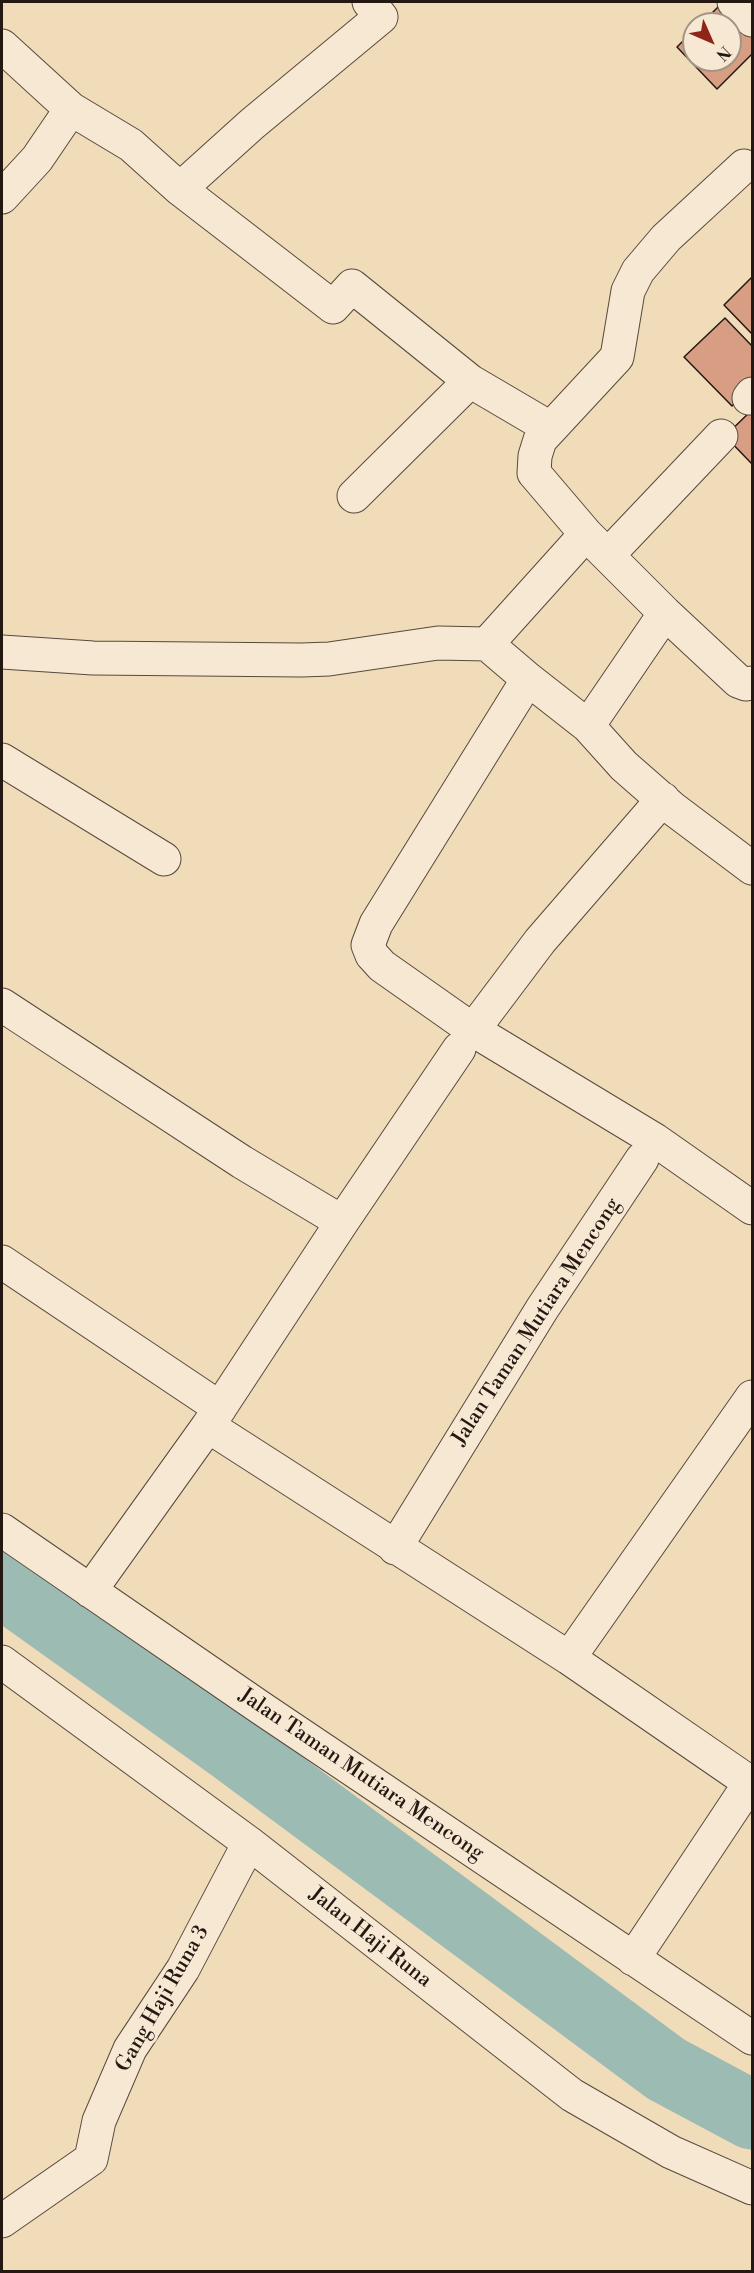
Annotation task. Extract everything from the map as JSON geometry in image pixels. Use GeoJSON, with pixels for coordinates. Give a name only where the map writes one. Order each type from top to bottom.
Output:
{"type":"FeatureCollection","features":[{"type":"Feature","properties":{"kind":"street"},"geometry":{"type":"LineString","coordinates":[[734,2],[753,20]]}},
{"type":"Feature","properties":{"kind":"street"},"geometry":{"type":"LineString","coordinates":[[180,189],[375,9]]}},
{"type":"Feature","properties":{"kind":"street"},"geometry":{"type":"LineString","coordinates":[[2,46],[71,109],[131,145],[180,189],[333,307],[352,286],[470,381],[550,428]]}},
{"type":"Feature","properties":{"kind":"street"},"geometry":{"type":"LineString","coordinates":[[2,197],[37,159],[71,109]]}},
{"type":"Feature","properties":{"kind":"street"},"geometry":{"type":"LineString","coordinates":[[744,166],[666,237],[638,271],[628,291],[617,357],[540,440],[535,456],[534,473],[597,545],[665,613],[738,681],[746,684],[753,683]]}},
{"type":"Feature","properties":{"kind":"street"},"geometry":{"type":"LineString","coordinates":[[354,496],[470,381]]}},
{"type":"Feature","properties":{"kind":"street"},"geometry":{"type":"LineString","coordinates":[[487,644],[720,436]]}},
{"type":"Feature","properties":{"kind":"street"},"geometry":{"type":"LineString","coordinates":[[588,726],[665,613]]}},
{"type":"Feature","properties":{"kind":"street"},"geometry":{"type":"LineString","coordinates":[[2,652],[93,657],[302,660],[329,659],[438,643],[487,644],[588,726],[624,766],[663,799],[753,868]]}},
{"type":"Feature","properties":{"kind":"street"},"geometry":{"type":"LineString","coordinates":[[528,679],[376,924],[368,945],[372,956],[466,1040],[655,1140],[753,1208]]}},
{"type":"Feature","properties":{"kind":"street"},"geometry":{"type":"LineString","coordinates":[[2,760],[165,859]]}},
{"type":"Feature","properties":{"kind":"street"},"geometry":{"type":"LineString","coordinates":[[90,1591],[214,1417],[342,1222],[466,1040],[540,941],[663,799]]}},
{"type":"Feature","properties":{"kind":"street"},"geometry":{"type":"LineString","coordinates":[[2,1005],[242,1162],[342,1222]]}},
{"type":"Feature","properties":{"kind":"street","name":"Jalan Taman Mutiara Mencong"},"geometry":{"type":"LineString","coordinates":[[395,1548],[542,1310],[642,1159]]}},
{"type":"Feature","properties":{"kind":"street"},"geometry":{"type":"LineString","coordinates":[[2,1262],[395,1548],[569,1658],[752,1782],[633,1959]]}},
{"type":"Feature","properties":{"kind":"street"},"geometry":{"type":"LineString","coordinates":[[569,1658],[753,1397]]}},
{"type":"Feature","properties":{"kind":"street","name":"Jalan Taman Mutiara Mencong"},"geometry":{"type":"LineString","coordinates":[[2,1530],[753,2038]]}},
{"type":"Feature","properties":{"kind":"street","name":"Jalan Haji Runa"},"geometry":{"type":"LineString","coordinates":[[2,1662],[249,1844],[572,2095],[671,2152],[753,2188]]}},
{"type":"Feature","properties":{"kind":"street","name":"Gang Haji Runa 3"},"geometry":{"type":"LineString","coordinates":[[2,2221],[91,2159],[99,2121],[130,2049],[183,1969],[249,1844]]}},
{"type":"Feature","properties":{"kind":"building"},"geometry":{"type":"Polygon","coordinates":[[[723,2],[734,12],[713,12],[723,2]]]}},
{"type":"Feature","properties":{"kind":"building"},"geometry":{"type":"Polygon","coordinates":[[[742,19],[752,28],[752,54],[742,64],[742,19]]]}},
{"type":"Feature","properties":{"kind":"building"},"geometry":{"type":"Polygon","coordinates":[[[682,42],[682,52],[677,47],[682,42]]]}},
{"type":"Feature","properties":{"kind":"building"},"geometry":{"type":"Polygon","coordinates":[[[701,72],[734,72],[717,89],[701,72]]]}},
{"type":"Feature","properties":{"kind":"building"},"geometry":{"type":"Polygon","coordinates":[[[751,278],[752,280],[752,334],[724,305],[751,278]]]}},
{"type":"Feature","properties":{"kind":"building"},"geometry":{"type":"Polygon","coordinates":[[[725,318],[752,346],[752,386],[732,406],[684,357],[725,318]]]}},
{"type":"Feature","properties":{"kind":"building"},"geometry":{"type":"Polygon","coordinates":[[[752,410],[752,464],[725,436],[752,410]]]}},
{"type":"Feature","properties":{"kind":"waterway"},"geometry":{"type":"LineString","coordinates":[[2,1583],[230,1746],[666,2069],[752,2115]]}}]}
